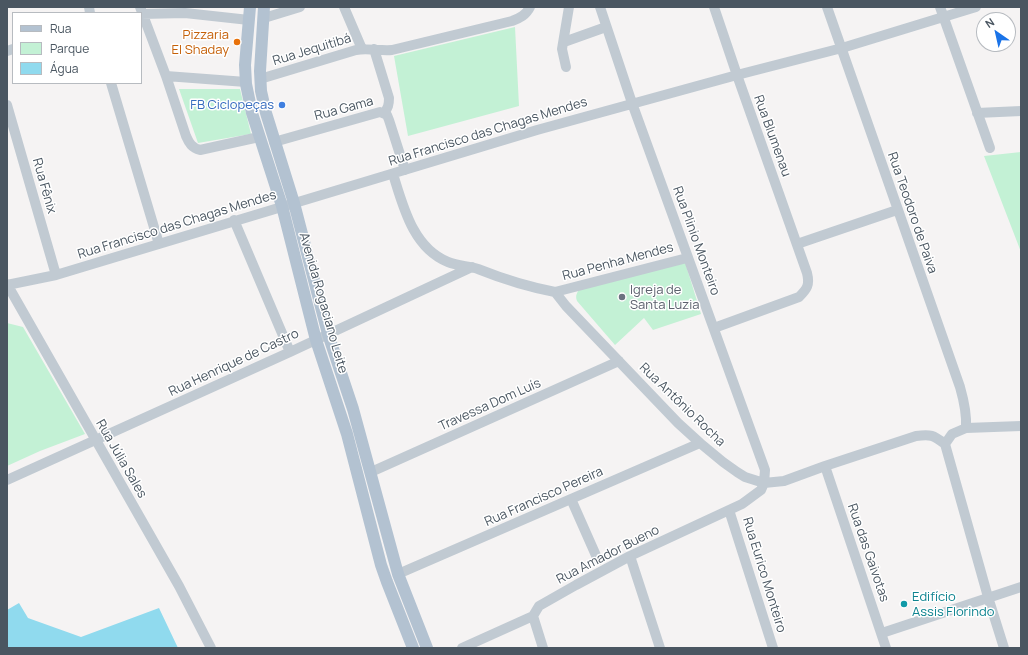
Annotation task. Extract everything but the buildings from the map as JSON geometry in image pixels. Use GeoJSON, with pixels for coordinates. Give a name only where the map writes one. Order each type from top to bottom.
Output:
{"type":"FeatureCollection","features":[{"type":"Feature","properties":{"kind":"main road","name":"Avenida Rogaciano Leite"},"geometry":{"type":"LineString","coordinates":[[250,7],[245,65],[246,82],[252,113],[282,206],[316,340],[347,434],[381,565],[413,648]]}},
{"type":"Feature","properties":{"kind":"main road","name":"Avenida Rogaciano Leite"},"geometry":{"type":"LineString","coordinates":[[264,12],[260,79],[266,113],[294,203],[328,334],[353,409],[398,574],[427,648]]}},
{"type":"Feature","properties":{"kind":"street"},"geometry":{"type":"LineString","coordinates":[[264,12],[300,7]]}},
{"type":"Feature","properties":{"kind":"street"},"geometry":{"type":"LineString","coordinates":[[344,7],[362,49]]}},
{"type":"Feature","properties":{"kind":"street","name":"Rua Jequitibá"},"geometry":{"type":"LineString","coordinates":[[260,79],[356,50],[392,50],[512,22],[527,12],[530,7]]}},
{"type":"Feature","properties":{"kind":"street"},"geometry":{"type":"LineString","coordinates":[[566,67],[562,49],[570,7]]}},
{"type":"Feature","properties":{"kind":"street","name":"Rua Plinio Monteiro"},"geometry":{"type":"LineString","coordinates":[[600,7],[632,103],[687,258],[765,470],[764,483]]}},
{"type":"Feature","properties":{"kind":"street","name":"Rua Blumenau"},"geometry":{"type":"LineString","coordinates":[[714,7],[808,273],[809,280],[806,290],[799,297],[714,328]]}},
{"type":"Feature","properties":{"kind":"street"},"geometry":{"type":"LineString","coordinates":[[940,7],[990,148]]}},
{"type":"Feature","properties":{"kind":"street","name":"Rua Francisco das Chagas Mendes"},"geometry":{"type":"LineString","coordinates":[[7,285],[56,275],[234,220],[537,130],[632,103],[842,48],[976,7]]}},
{"type":"Feature","properties":{"kind":"street","name":"Rua Teodoro de Paiva"},"geometry":{"type":"LineString","coordinates":[[830,8],[842,48],[897,210],[960,387],[967,417],[966,428]]}},
{"type":"Feature","properties":{"kind":"street"},"geometry":{"type":"LineString","coordinates":[[141,11],[185,10],[250,20]]}},
{"type":"Feature","properties":{"kind":"street"},"geometry":{"type":"LineString","coordinates":[[142,14],[166,76],[189,143],[196,149],[200,150],[259,137]]}},
{"type":"Feature","properties":{"kind":"street"},"geometry":{"type":"LineString","coordinates":[[564,42],[606,27]]}},
{"type":"Feature","properties":{"kind":"street"},"geometry":{"type":"LineString","coordinates":[[374,49],[389,98],[388,109],[384,113]]}},
{"type":"Feature","properties":{"kind":"street"},"geometry":{"type":"LineString","coordinates":[[166,76],[246,82]]}},
{"type":"Feature","properties":{"kind":"street"},"geometry":{"type":"LineString","coordinates":[[111,84],[159,244]]}},
{"type":"Feature","properties":{"kind":"street","name":"Rua Fênix"},"geometry":{"type":"LineString","coordinates":[[7,105],[56,275]]}},
{"type":"Feature","properties":{"kind":"street"},"geometry":{"type":"LineString","coordinates":[[977,113],[1021,111]]}},
{"type":"Feature","properties":{"kind":"street","name":"Rua Gama"},"geometry":{"type":"LineString","coordinates":[[274,142],[380,112],[387,115],[390,120],[405,170]]}},
{"type":"Feature","properties":{"kind":"street"},"geometry":{"type":"LineString","coordinates":[[393,174],[411,225],[418,237],[437,255],[449,262],[472,267],[496,276],[555,292]]}},
{"type":"Feature","properties":{"kind":"street"},"geometry":{"type":"LineString","coordinates":[[797,244],[897,210]]}},
{"type":"Feature","properties":{"kind":"street"},"geometry":{"type":"LineString","coordinates":[[234,220],[290,352]]}},
{"type":"Feature","properties":{"kind":"street","name":"Rua Penha Mendes"},"geometry":{"type":"LineString","coordinates":[[555,292],[687,258]]}},
{"type":"Feature","properties":{"kind":"street","name":"Rua Henrique de Castro"},"geometry":{"type":"LineString","coordinates":[[7,480],[96,441],[472,267]]}},
{"type":"Feature","properties":{"kind":"street","name":"Rua Júlia Sales"},"geometry":{"type":"LineString","coordinates":[[7,285],[179,586],[211,648]]}},
{"type":"Feature","properties":{"kind":"street","name":"Rua Antônio Rocha"},"geometry":{"type":"LineString","coordinates":[[555,292],[566,306],[678,423],[700,443],[745,477],[764,483],[784,481],[916,436],[931,435],[944,444]]}},
{"type":"Feature","properties":{"kind":"street","name":"Travessa Dom Luís"},"geometry":{"type":"LineString","coordinates":[[371,472],[619,361]]}},
{"type":"Feature","properties":{"kind":"street"},"geometry":{"type":"LineString","coordinates":[[1004,648],[944,444],[952,434],[966,428],[1021,426]]}},
{"type":"Feature","properties":{"kind":"street","name":"Rua Francisco Pereira"},"geometry":{"type":"LineString","coordinates":[[398,574],[700,443]]}},
{"type":"Feature","properties":{"kind":"street","name":"Rua das Gaivotas"},"geometry":{"type":"LineString","coordinates":[[825,466],[886,648]]}},
{"type":"Feature","properties":{"kind":"street","name":"Rua Amador Bueno"},"geometry":{"type":"LineString","coordinates":[[462,648],[532,616],[539,606],[630,556],[742,504],[761,490],[764,483]]}},
{"type":"Feature","properties":{"kind":"street"},"geometry":{"type":"LineString","coordinates":[[571,499],[598,560]]}},
{"type":"Feature","properties":{"kind":"street","name":"Rua Eurico Monteiro"},"geometry":{"type":"LineString","coordinates":[[729,510],[773,648]]}},
{"type":"Feature","properties":{"kind":"street"},"geometry":{"type":"LineString","coordinates":[[630,556],[660,648]]}},
{"type":"Feature","properties":{"kind":"street"},"geometry":{"type":"LineString","coordinates":[[882,633],[1021,587]]}},
{"type":"Feature","properties":{"kind":"street"},"geometry":{"type":"LineString","coordinates":[[532,616],[543,648]]}},
{"type":"Feature","properties":{"kind":"green space"},"geometry":{"type":"Polygon","coordinates":[[[515,27],[519,106],[408,136],[394,56],[515,27]]]}},
{"type":"Feature","properties":{"kind":"green space"},"geometry":{"type":"Polygon","coordinates":[[[179,89],[240,89],[251,134],[198,143],[179,89]]]}},
{"type":"Feature","properties":{"kind":"green space"},"geometry":{"type":"Polygon","coordinates":[[[1021,152],[1021,252],[984,156],[1021,152]]]}},
{"type":"Feature","properties":{"kind":"green space"},"geometry":{"type":"Polygon","coordinates":[[[685,262],[701,314],[653,330],[644,318],[615,345],[577,301],[576,296],[580,288],[685,262]]]}},
{"type":"Feature","properties":{"kind":"green space"},"geometry":{"type":"Polygon","coordinates":[[[7,323],[23,327],[85,434],[40,451],[7,466],[7,323]]]}},
{"type":"Feature","properties":{"kind":"water"},"geometry":{"type":"Polygon","coordinates":[[[19,603],[28,618],[81,637],[159,608],[178,648],[7,648],[7,610],[19,603]]]}},
{"type":"Feature","properties":{"kind":"place","name":"Pizzaria El Shaday"},"geometry":{"type":"Point","coordinates":[237,42]}},
{"type":"Feature","properties":{"kind":"place","name":"FB Ciclopeças"},"geometry":{"type":"Point","coordinates":[282,105]}},
{"type":"Feature","properties":{"kind":"place","name":"Igreja de Santa Luzia"},"geometry":{"type":"Point","coordinates":[622,297]}},
{"type":"Feature","properties":{"kind":"place","name":"Edifício Assis Florindo"},"geometry":{"type":"Point","coordinates":[904,604]}}]}
